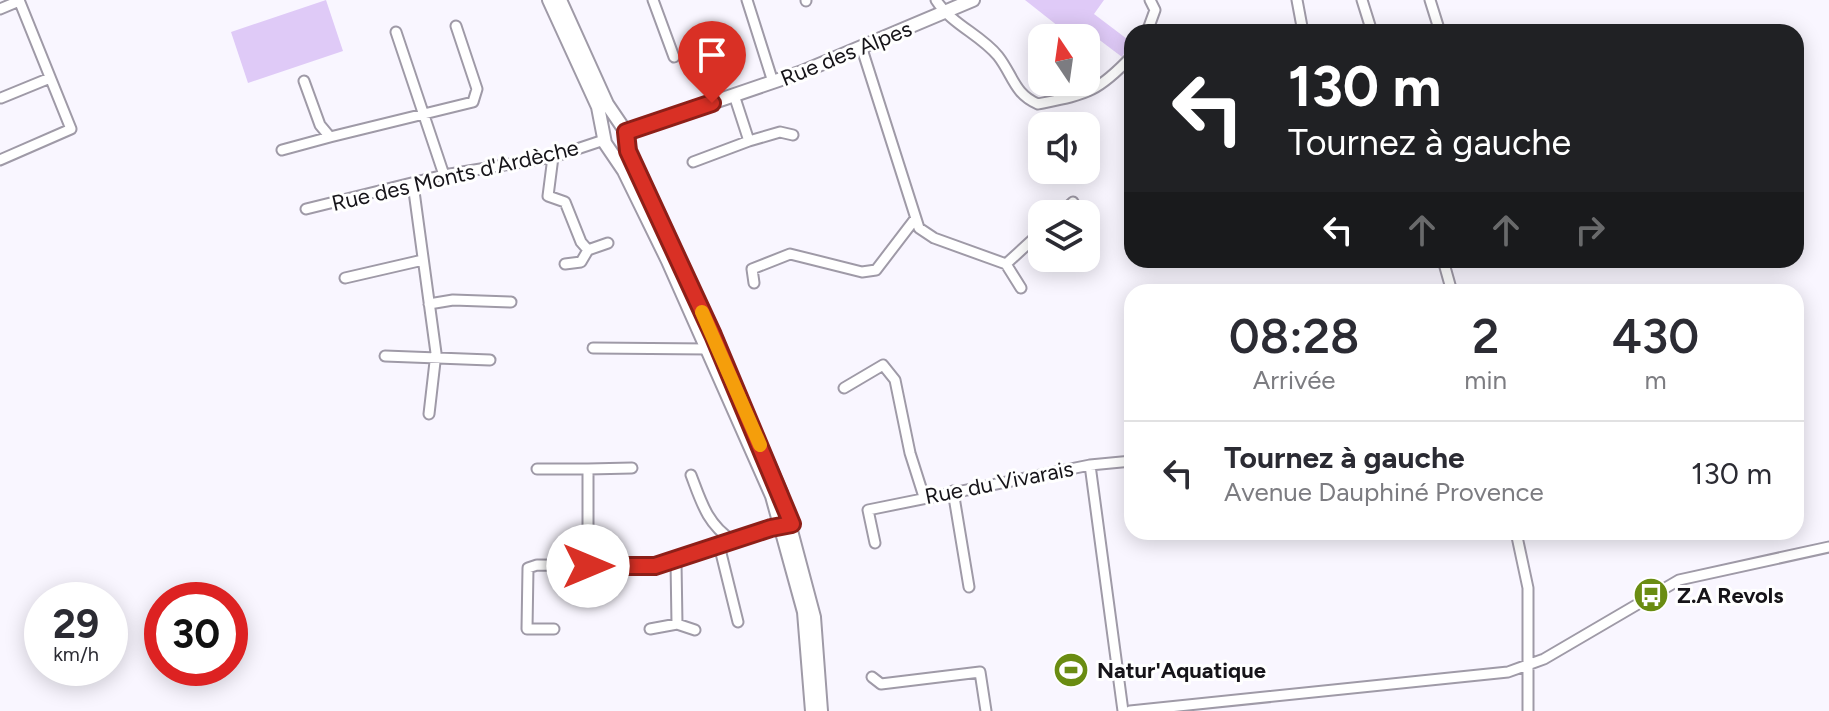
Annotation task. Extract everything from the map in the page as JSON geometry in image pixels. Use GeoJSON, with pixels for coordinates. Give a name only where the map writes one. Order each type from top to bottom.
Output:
{"type":"FeatureCollection","features":[{"type":"Feature","properties":{"kind":"main road"},"geometry":{"type":"LineString","coordinates":[[549,0],[598,107],[606,140],[708,349],[787,524],[804,612],[812,711]]}},
{"type":"Feature","properties":{"kind":"main road"},"geometry":{"type":"LineString","coordinates":[[560,0],[624,133],[633,166],[713,335],[787,524],[814,617],[821,711]]}},
{"type":"Feature","properties":{"kind":"main road","name":"Rue des Alpes"},"geometry":{"type":"LineString","coordinates":[[624,133],[862,49],[973,0]]}},
{"type":"Feature","properties":{"kind":"main road"},"geometry":{"type":"LineString","coordinates":[[606,140],[611,126],[624,133]]}},
{"type":"Feature","properties":{"kind":"main road"},"geometry":{"type":"LineString","coordinates":[[606,140],[621,147],[624,133]]}},
{"type":"Feature","properties":{"kind":"street"},"geometry":{"type":"LineString","coordinates":[[0,9],[19,0],[71,129],[0,160]]}},
{"type":"Feature","properties":{"kind":"street"},"geometry":{"type":"LineString","coordinates":[[653,0],[674,57]]}},
{"type":"Feature","properties":{"kind":"street"},"geometry":{"type":"LineString","coordinates":[[747,0],[773,82]]}},
{"type":"Feature","properties":{"kind":"street"},"geometry":{"type":"LineString","coordinates":[[936,0],[945,13],[995,53],[1016,91],[1038,104],[1088,93],[1113,78],[1124,65]]}},
{"type":"Feature","properties":{"kind":"street"},"geometry":{"type":"LineString","coordinates":[[1150,0],[1155,10],[1150,24]]}},
{"type":"Feature","properties":{"kind":"street"},"geometry":{"type":"LineString","coordinates":[[1297,0],[1302,24]]}},
{"type":"Feature","properties":{"kind":"street"},"geometry":{"type":"LineString","coordinates":[[1362,0],[1370,24]]}},
{"type":"Feature","properties":{"kind":"street"},"geometry":{"type":"LineString","coordinates":[[1430,0],[1438,24]]}},
{"type":"Feature","properties":{"kind":"street"},"geometry":{"type":"LineString","coordinates":[[282,150],[473,102],[477,89],[456,26]]}},
{"type":"Feature","properties":{"kind":"street"},"geometry":{"type":"LineString","coordinates":[[396,32],[444,175]]}},
{"type":"Feature","properties":{"kind":"street"},"geometry":{"type":"LineString","coordinates":[[862,49],[919,228],[934,238],[1006,264],[1021,288]]}},
{"type":"Feature","properties":{"kind":"street"},"geometry":{"type":"LineString","coordinates":[[1,98],[50,78]]}},
{"type":"Feature","properties":{"kind":"street"},"geometry":{"type":"LineString","coordinates":[[304,81],[320,125],[330,137]]}},
{"type":"Feature","properties":{"kind":"street"},"geometry":{"type":"LineString","coordinates":[[734,95],[749,141]]}},
{"type":"Feature","properties":{"kind":"street"},"geometry":{"type":"LineString","coordinates":[[693,162],[780,132],[793,135]]}},
{"type":"Feature","properties":{"kind":"street","name":"Rue des Monts d'Ardèche"},"geometry":{"type":"LineString","coordinates":[[306,209],[444,175],[553,157],[606,140]]}},
{"type":"Feature","properties":{"kind":"street"},"geometry":{"type":"LineString","coordinates":[[553,157],[548,196],[565,202],[581,242],[588,250]]}},
{"type":"Feature","properties":{"kind":"street"},"geometry":{"type":"LineString","coordinates":[[413,184],[435,358],[429,414]]}},
{"type":"Feature","properties":{"kind":"street"},"geometry":{"type":"LineString","coordinates":[[754,283],[752,269],[790,254],[862,272],[876,270],[915,219]]}},
{"type":"Feature","properties":{"kind":"street"},"geometry":{"type":"LineString","coordinates":[[565,264],[581,262],[588,250],[608,243]]}},
{"type":"Feature","properties":{"kind":"street"},"geometry":{"type":"LineString","coordinates":[[1006,264],[1028,244]]}},
{"type":"Feature","properties":{"kind":"street"},"geometry":{"type":"LineString","coordinates":[[345,278],[423,260]]}},
{"type":"Feature","properties":{"kind":"street"},"geometry":{"type":"LineString","coordinates":[[429,304],[453,300],[511,302]]}},
{"type":"Feature","properties":{"kind":"street"},"geometry":{"type":"LineString","coordinates":[[593,348],[708,349]]}},
{"type":"Feature","properties":{"kind":"street"},"geometry":{"type":"LineString","coordinates":[[385,356],[490,360]]}},
{"type":"Feature","properties":{"kind":"street"},"geometry":{"type":"LineString","coordinates":[[844,388],[883,365],[895,380],[910,453],[924,497]]}},
{"type":"Feature","properties":{"kind":"street","name":"Rue du Vivarais"},"geometry":{"type":"LineString","coordinates":[[875,543],[868,510],[1090,465],[1124,462]]}},
{"type":"Feature","properties":{"kind":"street"},"geometry":{"type":"LineString","coordinates":[[1090,465],[1123,711]]}},
{"type":"Feature","properties":{"kind":"street"},"geometry":{"type":"LineString","coordinates":[[537,469],[632,468]]}},
{"type":"Feature","properties":{"kind":"street"},"geometry":{"type":"LineString","coordinates":[[588,469],[588,566]]}},
{"type":"Feature","properties":{"kind":"street"},"geometry":{"type":"LineString","coordinates":[[691,475],[706,515],[718,531],[732,540]]}},
{"type":"Feature","properties":{"kind":"street"},"geometry":{"type":"LineString","coordinates":[[953,491],[969,587]]}},
{"type":"Feature","properties":{"kind":"street"},"geometry":{"type":"LineString","coordinates":[[554,629],[527,629],[528,568],[655,566],[676,562],[732,540],[787,524]]}},
{"type":"Feature","properties":{"kind":"street"},"geometry":{"type":"LineString","coordinates":[[1518,540],[1528,588],[1528,711]]}},
{"type":"Feature","properties":{"kind":"street"},"geometry":{"type":"LineString","coordinates":[[719,545],[738,622]]}},
{"type":"Feature","properties":{"kind":"street"},"geometry":{"type":"LineString","coordinates":[[1130,711],[1365,689],[1529,666],[1679,580],[1829,547]]}},
{"type":"Feature","properties":{"kind":"street"},"geometry":{"type":"LineString","coordinates":[[676,562],[677,624]]}},
{"type":"Feature","properties":{"kind":"street"},"geometry":{"type":"LineString","coordinates":[[650,629],[677,624],[695,630]]}},
{"type":"Feature","properties":{"kind":"street"},"geometry":{"type":"LineString","coordinates":[[872,677],[881,684],[980,672],[986,711]]}},
{"type":"Feature","properties":{"kind":"shaded area"},"geometry":{"type":"Polygon","coordinates":[[[326,0],[343,51],[248,83],[231,32],[326,0]]]}},
{"type":"Feature","properties":{"kind":"shaded area"},"geometry":{"type":"Polygon","coordinates":[[[1025,0],[1104,0],[1094,14],[1124,37],[1122,57],[1100,40],[1100,24],[1055,24],[1025,0]]]}},
{"type":"Feature","properties":{"kind":"slow traffic"},"geometry":{"type":"LineString","coordinates":[[702,312],[760,445]]}},
{"type":"Feature","properties":{"kind":"place","name":"Z.A Revols"},"geometry":{"type":"Point","coordinates":[1651,595]}},
{"type":"Feature","properties":{"kind":"place","name":"Natur'Aquatique"},"geometry":{"type":"Point","coordinates":[1071,670]}},
{"type":"Feature","properties":{"kind":"route"},"geometry":{"type":"LineString","coordinates":[[588,566],[655,566],[676,562],[732,540],[792,524],[713,335],[633,166],[626,142],[626,132],[712,103]]}}]}
